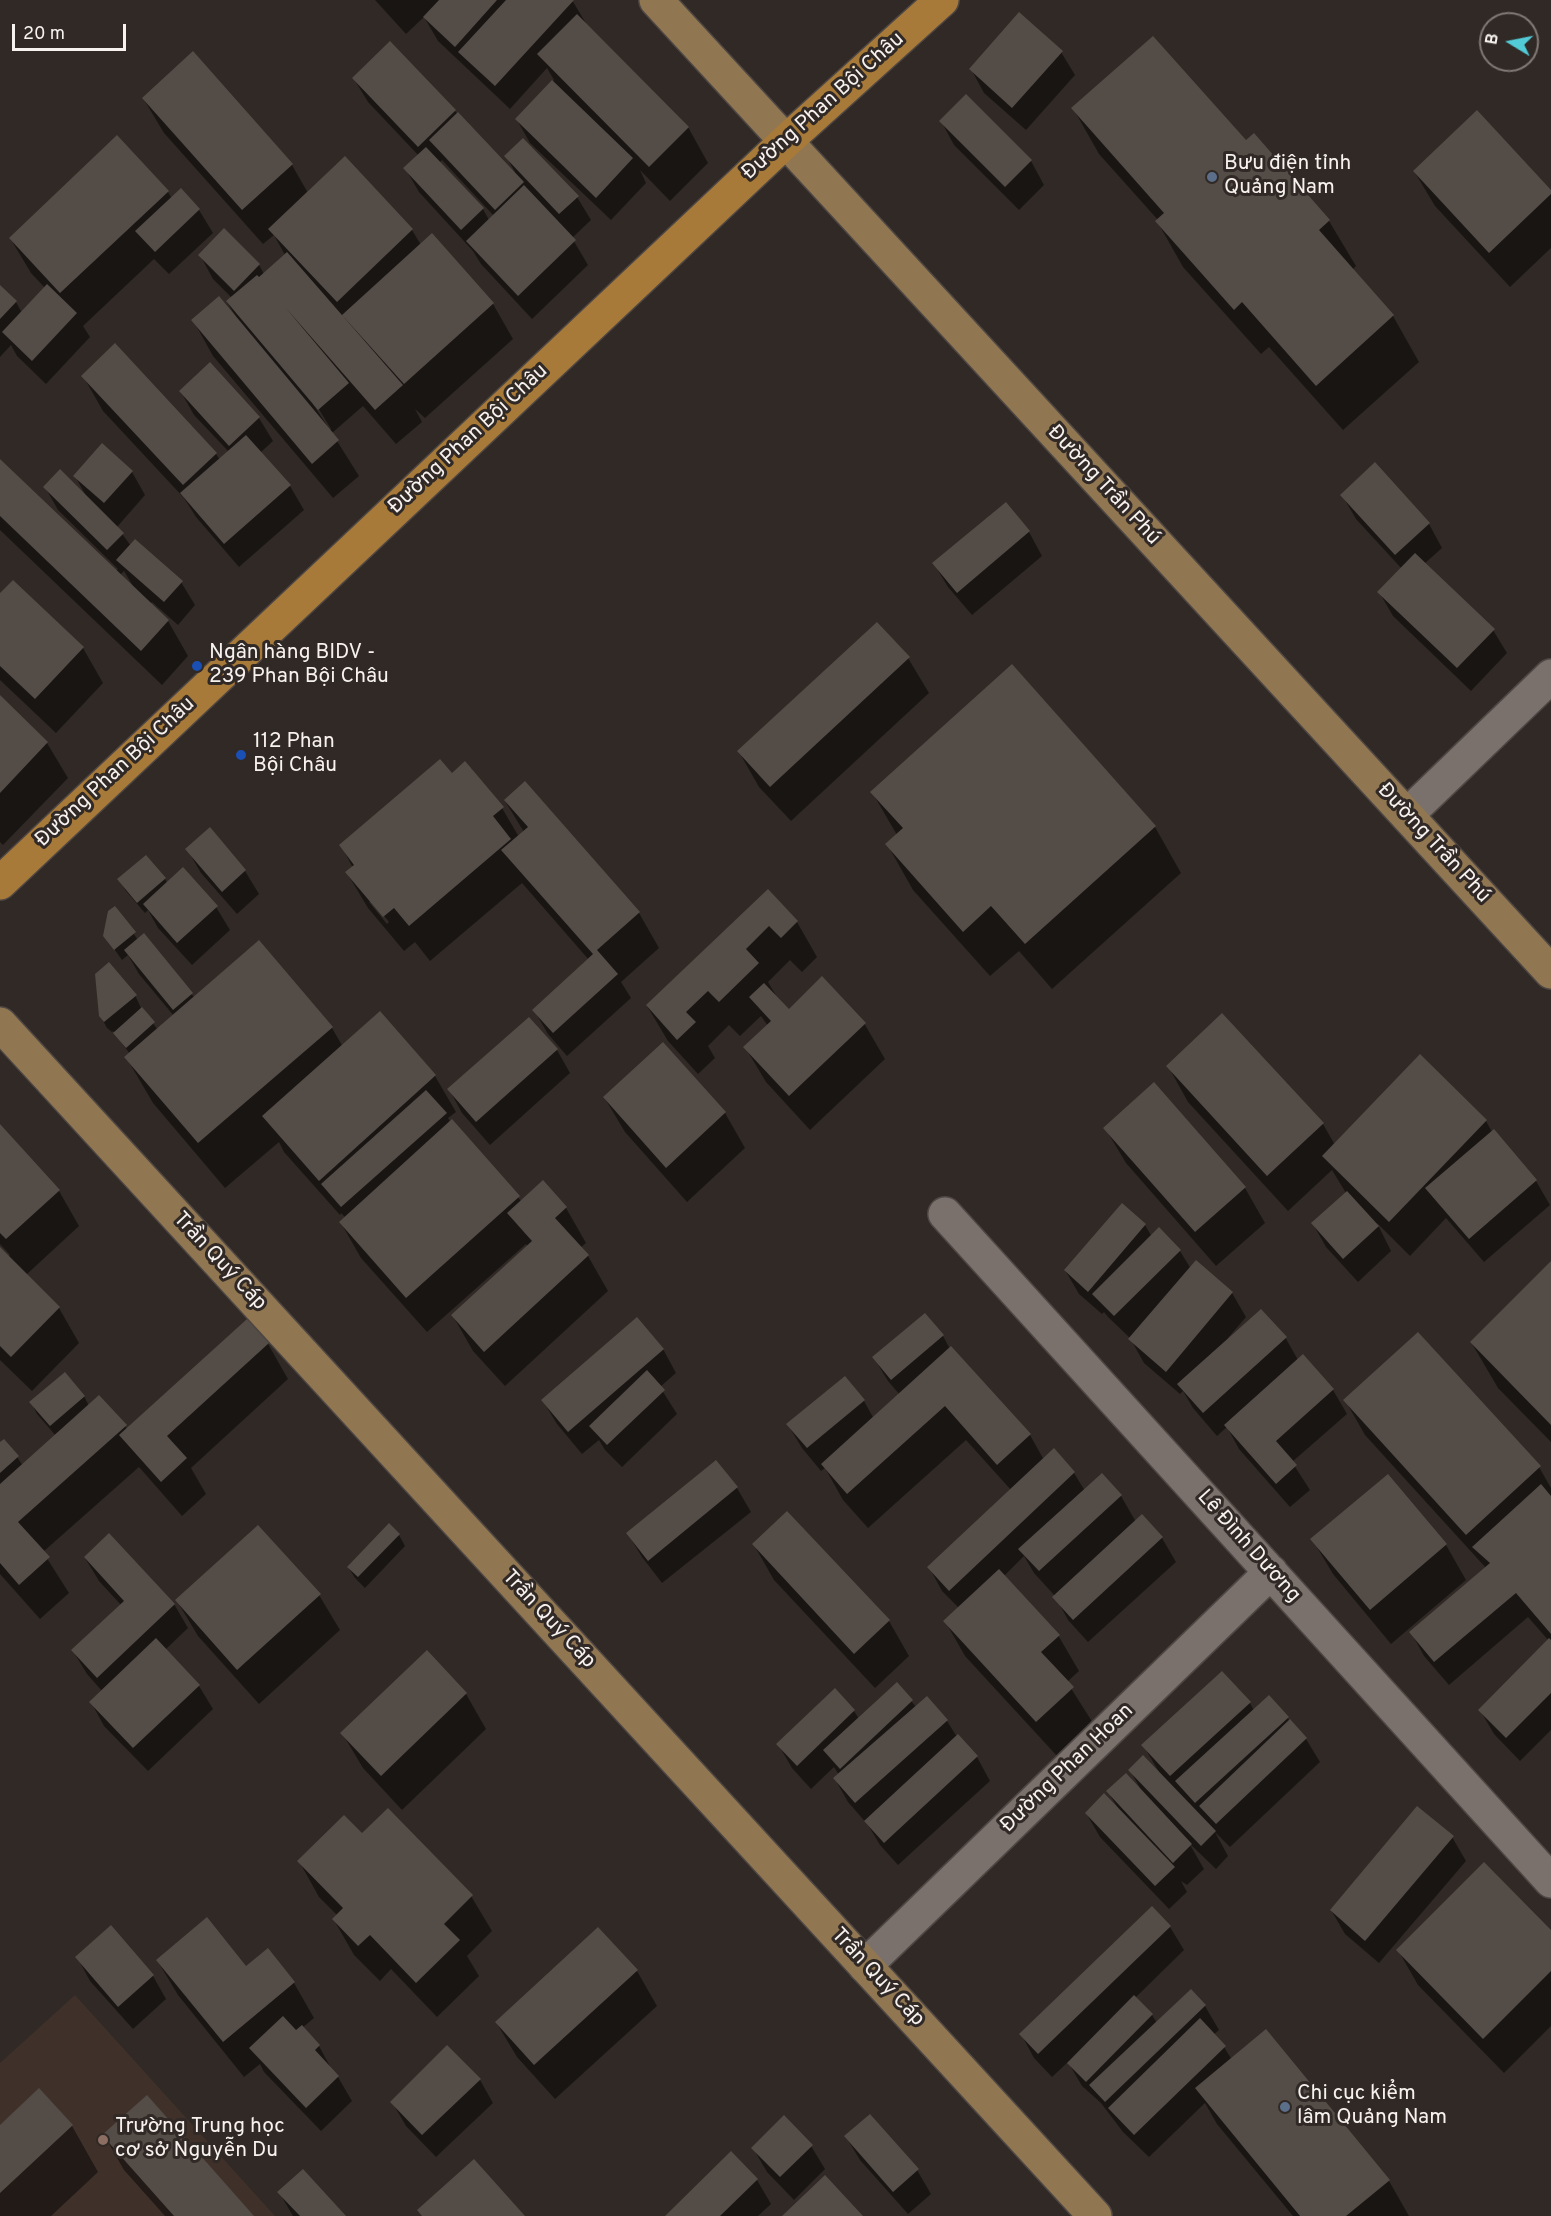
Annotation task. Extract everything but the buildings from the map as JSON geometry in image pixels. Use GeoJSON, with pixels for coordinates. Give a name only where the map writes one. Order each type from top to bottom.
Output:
{"type":"FeatureCollection","features":[{"type":"Feature","properties":{"kind":"main road","name":"Đường Phan Bội Châu"},"geometry":{"type":"LineString","coordinates":[[0,883],[785,142],[942,0]]}},
{"type":"Feature","properties":{"kind":"street","name":"Đường Trần Phú"},"geometry":{"type":"LineString","coordinates":[[656,0],[1551,972]]}},
{"type":"Feature","properties":{"kind":"street"},"geometry":{"type":"LineString","coordinates":[[1407,815],[1551,676]]}},
{"type":"Feature","properties":{"kind":"street","name":"Trần Quý Cáp"},"geometry":{"type":"LineString","coordinates":[[0,1024],[1095,2216]]}},
{"type":"Feature","properties":{"kind":"street","name":"Lê Đình Dương"},"geometry":{"type":"LineString","coordinates":[[945,1214],[1551,1881]]}},
{"type":"Feature","properties":{"kind":"street","name":"Đường Phan Hoan"},"geometry":{"type":"LineString","coordinates":[[865,1966],[1271,1572]]}},
{"type":"Feature","properties":{"kind":"shaded area","name":"Trường Trung học cơ sở Nguyễn Du"},"geometry":{"type":"Polygon","coordinates":[[[75,1995],[275,2216],[0,2216],[0,2063],[75,1995]]]}},
{"type":"Feature","properties":{"kind":"place","name":"Bưu điện tỉnh Quảng Nam"},"geometry":{"type":"Point","coordinates":[1212,177]}},
{"type":"Feature","properties":{"kind":"place","name":"Ngân hàng BIDV - 239 Phan Bội Châu"},"geometry":{"type":"Point","coordinates":[197,666]}},
{"type":"Feature","properties":{"kind":"place","name":"112 Phan Bội Châu"},"geometry":{"type":"Point","coordinates":[241,755]}},
{"type":"Feature","properties":{"kind":"place","name":"Chi cục kiểm lâm Quảng Nam"},"geometry":{"type":"Point","coordinates":[1285,2107]}},
{"type":"Feature","properties":{"kind":"place","name":"Trường Trung học cơ sở Nguyễn Du"},"geometry":{"type":"Point","coordinates":[103,2140]}}]}
